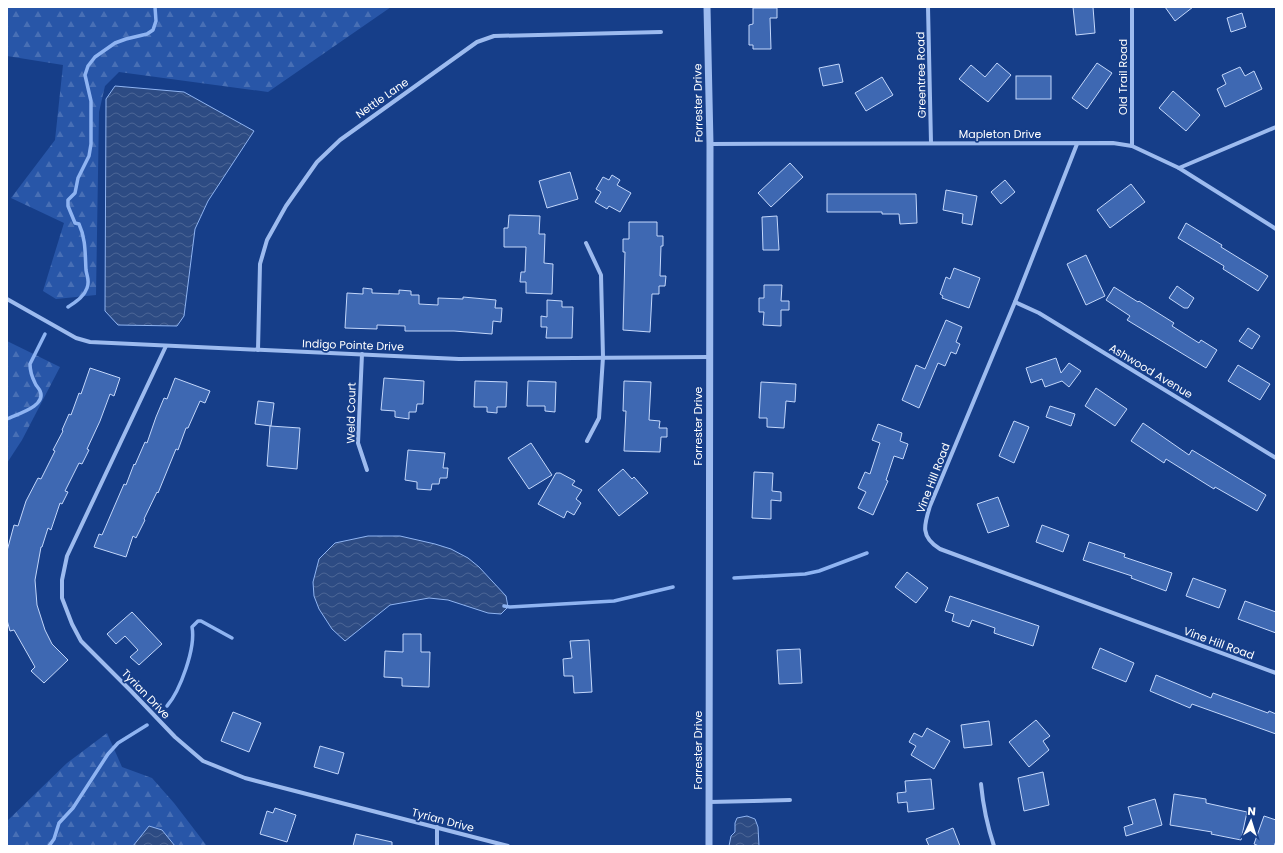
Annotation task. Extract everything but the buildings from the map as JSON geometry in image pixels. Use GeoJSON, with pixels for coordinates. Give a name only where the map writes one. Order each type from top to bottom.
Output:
{"type":"FeatureCollection","features":[{"type":"Feature","properties":{"kind":"street","name":"Forrester Drive"},"geometry":{"type":"LineString","coordinates":[[707,7],[710,144],[709,846]]}},
{"type":"Feature","properties":{"kind":"street","name":"Greentree Road"},"geometry":{"type":"LineString","coordinates":[[928,7],[931,143]]}},
{"type":"Feature","properties":{"kind":"street","name":"Old Trail Road"},"geometry":{"type":"LineString","coordinates":[[1132,7],[1132,146]]}},
{"type":"Feature","properties":{"kind":"street","name":"Nettle Lane"},"geometry":{"type":"LineString","coordinates":[[258,350],[260,264],[267,240],[286,206],[317,162],[340,140],[477,42],[494,36],[661,32]]}},
{"type":"Feature","properties":{"kind":"street"},"geometry":{"type":"LineString","coordinates":[[1179,168],[1276,127]]}},
{"type":"Feature","properties":{"kind":"street","name":"Mapleton Drive"},"geometry":{"type":"LineString","coordinates":[[710,144],[1113,143],[1132,146],[1179,168]]}},
{"type":"Feature","properties":{"kind":"street","name":"Vine Hill Road"},"geometry":{"type":"LineString","coordinates":[[1078,144],[1015,302],[930,506],[926,519],[925,530],[928,540],[940,549],[1276,673]]}},
{"type":"Feature","properties":{"kind":"street"},"geometry":{"type":"LineString","coordinates":[[1179,168],[1276,229]]}},
{"type":"Feature","properties":{"kind":"street"},"geometry":{"type":"LineString","coordinates":[[586,243],[601,275],[603,357],[599,418],[587,441]]}},
{"type":"Feature","properties":{"kind":"street","name":"Indigo Pointe Drive"},"geometry":{"type":"LineString","coordinates":[[7,299],[76,338],[90,342],[459,358],[709,357]]}},
{"type":"Feature","properties":{"kind":"street","name":"Ashwood Avenue"},"geometry":{"type":"LineString","coordinates":[[1015,302],[1039,314],[1276,458]]}},
{"type":"Feature","properties":{"kind":"street","name":"Tyrian Drive"},"geometry":{"type":"LineString","coordinates":[[166,346],[67,556],[62,580],[62,598],[80,641],[175,737],[203,761],[245,778],[508,846]]}},
{"type":"Feature","properties":{"kind":"street","name":"Weld Court"},"geometry":{"type":"LineString","coordinates":[[362,354],[358,443],[367,470]]}},
{"type":"Feature","properties":{"kind":"street"},"geometry":{"type":"LineString","coordinates":[[981,784],[988,828],[994,846]]}},
{"type":"Feature","properties":{"kind":"street"},"geometry":{"type":"LineString","coordinates":[[709,802],[790,800]]}},
{"type":"Feature","properties":{"kind":"street"},"geometry":{"type":"LineString","coordinates":[[437,827],[437,846]]}},
{"type":"Feature","properties":{"kind":"green space"},"geometry":{"type":"Polygon","coordinates":[[[7,7],[391,7],[268,92],[119,72],[105,86],[99,112],[96,295],[56,299],[43,291],[64,223],[11,198],[55,140],[63,65],[7,56],[7,7]]]}},
{"type":"Feature","properties":{"kind":"green space"},"geometry":{"type":"Polygon","coordinates":[[[7,341],[60,367],[22,440],[7,463],[7,341]]]}},
{"type":"Feature","properties":{"kind":"green space"},"geometry":{"type":"Polygon","coordinates":[[[107,733],[122,767],[152,778],[174,803],[207,846],[175,846],[162,830],[149,826],[133,846],[7,846],[7,821],[67,763],[107,733]]]}},
{"type":"Feature","properties":{"kind":"water"},"geometry":{"type":"Polygon","coordinates":[[[115,86],[184,92],[254,131],[208,201],[195,229],[184,316],[177,326],[118,325],[105,311],[106,99],[115,86]]]}},
{"type":"Feature","properties":{"kind":"water"},"geometry":{"type":"Polygon","coordinates":[[[368,536],[400,536],[451,549],[468,558],[479,567],[506,596],[508,607],[501,614],[488,613],[448,600],[429,598],[390,605],[345,641],[332,629],[319,609],[314,596],[313,582],[319,559],[335,543],[368,536]]]}},
{"type":"Feature","properties":{"kind":"water"},"geometry":{"type":"Polygon","coordinates":[[[747,816],[755,819],[758,827],[759,846],[729,846],[731,836],[735,832],[735,823],[737,818],[747,816]]]}},
{"type":"Feature","properties":{"kind":"water"},"geometry":{"type":"Polygon","coordinates":[[[149,826],[162,830],[175,846],[133,846],[149,826]]]}},
{"type":"Feature","properties":{"kind":"waterway"},"geometry":{"type":"LineString","coordinates":[[68,307],[84,294],[88,283],[83,235],[79,224],[75,223],[68,206],[68,200],[75,193],[78,178],[89,156],[91,144],[91,101],[85,75],[88,66],[95,57],[115,43],[147,34],[153,30],[156,21],[155,7]]}},
{"type":"Feature","properties":{"kind":"waterway"},"geometry":{"type":"LineString","coordinates":[[7,419],[30,409],[39,401],[41,396],[40,391],[35,384],[30,364],[45,334]]}},
{"type":"Feature","properties":{"kind":"waterway"},"geometry":{"type":"LineString","coordinates":[[734,578],[805,574],[819,571],[867,553]]}},
{"type":"Feature","properties":{"kind":"waterway"},"geometry":{"type":"LineString","coordinates":[[504,606],[510,607],[614,601],[673,587]]}},
{"type":"Feature","properties":{"kind":"waterway"},"geometry":{"type":"LineString","coordinates":[[167,706],[177,690],[186,669],[192,646],[192,627],[198,621],[201,621],[232,638]]}},
{"type":"Feature","properties":{"kind":"waterway"},"geometry":{"type":"LineString","coordinates":[[49,846],[54,839],[59,823],[73,808],[108,754],[118,743],[147,725]]}}]}
